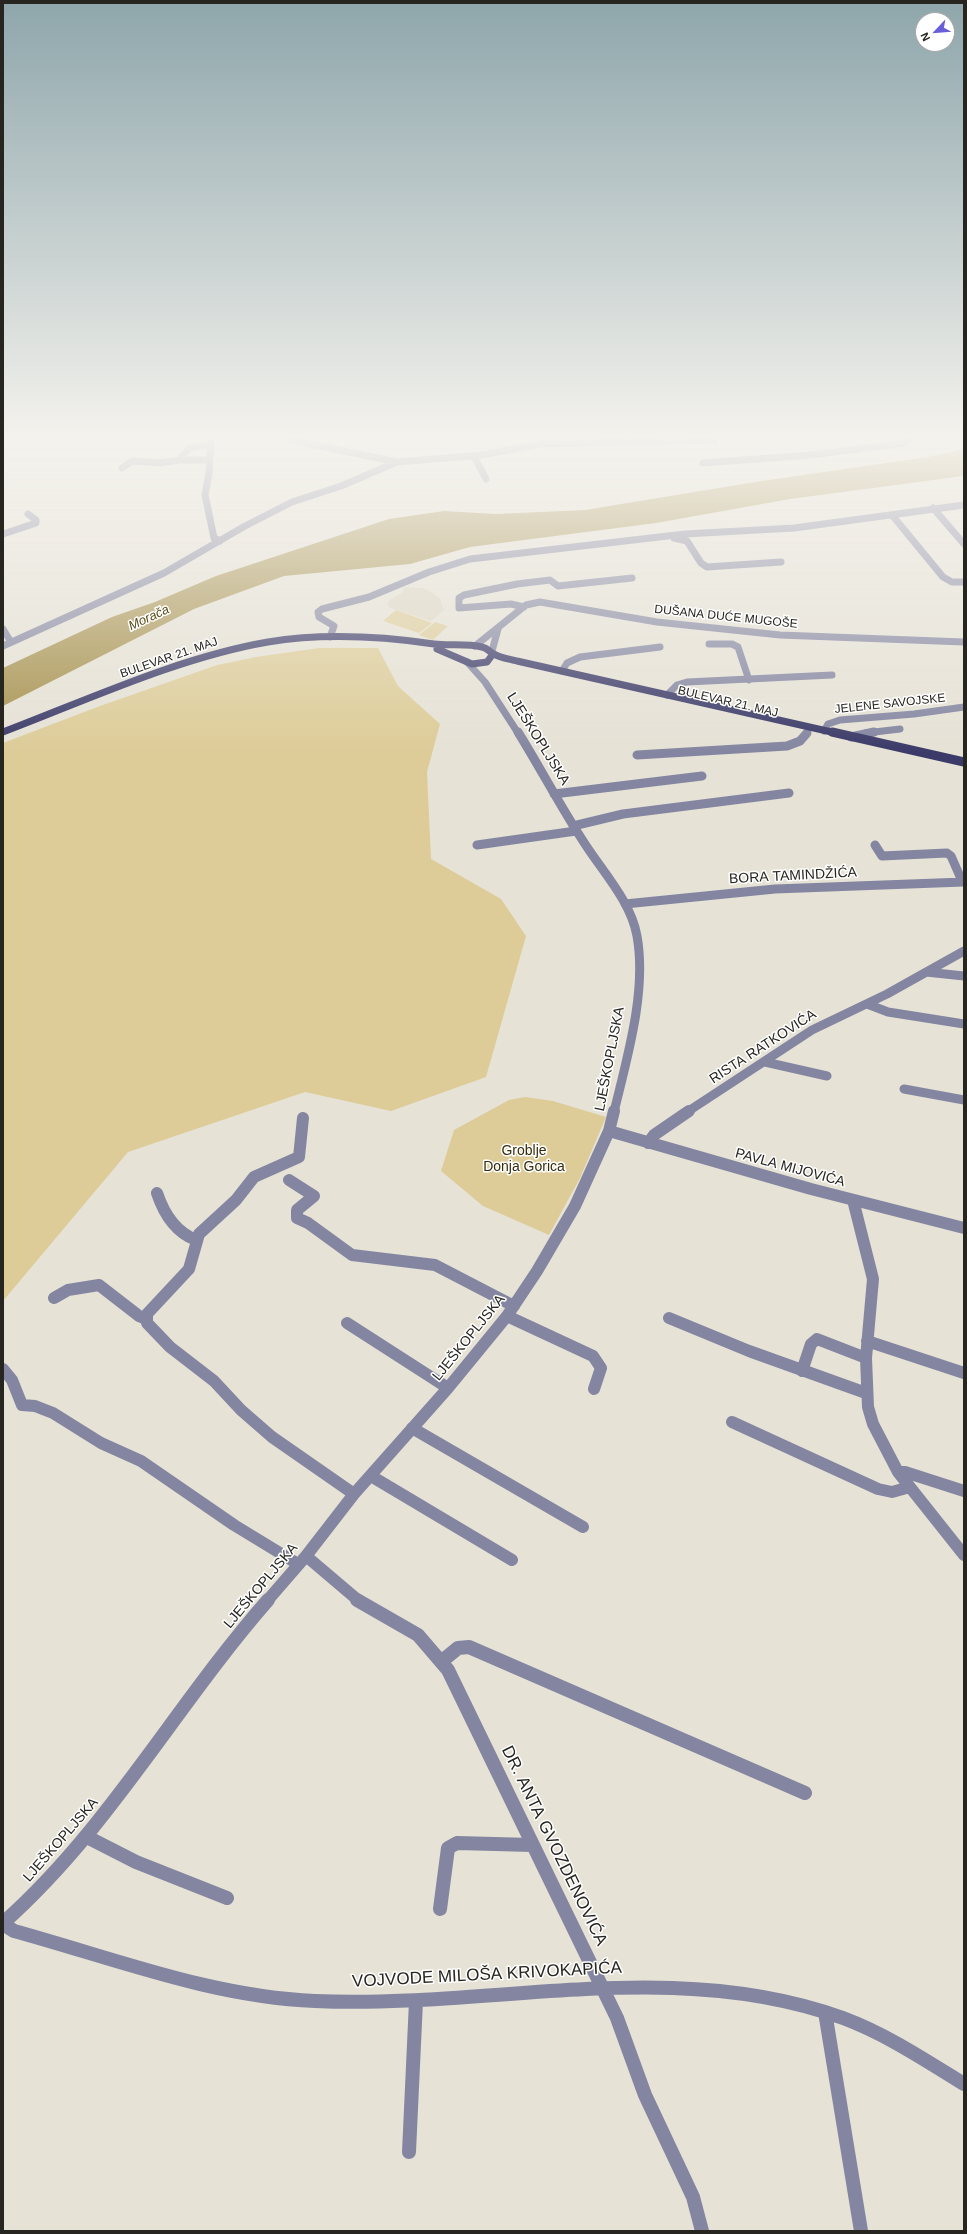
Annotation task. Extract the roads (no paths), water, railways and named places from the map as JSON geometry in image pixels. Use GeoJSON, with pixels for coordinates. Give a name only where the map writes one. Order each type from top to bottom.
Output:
{"type":"FeatureCollection","features":[{"type":"Feature","properties":{"kind":"main road","name":"BULEVAR 21. MAJ"},"geometry":{"type":"LineString","coordinates":[[3,732],[208,656],[269,642],[330,637],[383,637],[485,647],[493,653],[562,671],[964,762]]}},
{"type":"Feature","properties":{"kind":"main road","name":"BULEVAR 21. MAJ"},"geometry":{"type":"LineString","coordinates":[[3,738],[52,721],[177,671],[213,659],[249,651],[315,642],[372,642],[432,648],[464,660],[541,672],[964,768]]}},
{"type":"Feature","properties":{"kind":"main road"},"geometry":{"type":"LineString","coordinates":[[464,660],[462,652],[471,646]]}},
{"type":"Feature","properties":{"kind":"main road"},"geometry":{"type":"LineString","coordinates":[[485,663],[493,653]]}},
{"type":"Feature","properties":{"kind":"street"},"geometry":{"type":"LineString","coordinates":[[3,646],[131,590],[183,563],[215,544]]}},
{"type":"Feature","properties":{"kind":"street"},"geometry":{"type":"LineString","coordinates":[[330,637],[334,626],[319,617],[318,612],[322,609],[369,597],[454,563],[478,558],[597,544]]}},
{"type":"Feature","properties":{"kind":"street"},"geometry":{"type":"LineString","coordinates":[[689,544],[701,563],[707,567],[781,562]]}},
{"type":"Feature","properties":{"kind":"street"},"geometry":{"type":"LineString","coordinates":[[916,544],[943,577],[952,582],[964,582]]}},
{"type":"Feature","properties":{"kind":"street"},"geometry":{"type":"LineString","coordinates":[[524,607],[510,604],[459,608],[459,598],[464,595],[530,582],[552,580],[555,585],[558,586],[632,578]]}},
{"type":"Feature","properties":{"kind":"street","name":"DUŠANA DUĆE MUGOŠE"},"geometry":{"type":"LineString","coordinates":[[471,646],[498,629],[524,607],[531,603],[544,602],[570,606],[590,612],[657,622],[780,635],[964,642]]}},
{"type":"Feature","properties":{"kind":"street"},"geometry":{"type":"LineString","coordinates":[[3,629],[11,642]]}},
{"type":"Feature","properties":{"kind":"street"},"geometry":{"type":"LineString","coordinates":[[493,653],[498,629]]}},
{"type":"Feature","properties":{"kind":"street"},"geometry":{"type":"LineString","coordinates":[[710,644],[732,644],[738,646],[749,680]]}},
{"type":"Feature","properties":{"kind":"street"},"geometry":{"type":"LineString","coordinates":[[562,671],[567,663],[580,657],[660,647]]}},
{"type":"Feature","properties":{"kind":"street","name":"LJEŠKOPLJSKA"},"geometry":{"type":"LineString","coordinates":[[3,1923],[30,1899],[87,1837],[146,1756],[248,1623],[302,1560],[354,1494],[448,1388],[507,1316],[537,1271],[575,1206],[609,1131],[632,1040],[639,984],[640,960],[637,934],[625,904],[575,829],[524,742],[485,682],[464,660]]}},
{"type":"Feature","properties":{"kind":"street","name":"LJEŠKOPLJSKA"},"geometry":{"type":"LineString","coordinates":[[485,663],[482,669],[485,682]]}},
{"type":"Feature","properties":{"kind":"street"},"geometry":{"type":"LineString","coordinates":[[667,695],[677,685],[687,682],[832,675]]}},
{"type":"Feature","properties":{"kind":"street","name":"JELENE SAVOJSKE"},"geometry":{"type":"LineString","coordinates":[[824,731],[828,724],[840,720],[914,714],[964,707]]}},
{"type":"Feature","properties":{"kind":"street"},"geometry":{"type":"LineString","coordinates":[[850,737],[859,734],[900,729]]}},
{"type":"Feature","properties":{"kind":"street"},"geometry":{"type":"LineString","coordinates":[[638,755],[787,746],[800,741],[807,733]]}},
{"type":"Feature","properties":{"kind":"street"},"geometry":{"type":"LineString","coordinates":[[554,794],[702,776]]}},
{"type":"Feature","properties":{"kind":"street"},"geometry":{"type":"LineString","coordinates":[[477,845],[575,829],[592,820],[622,814],[673,809],[789,793]]}},
{"type":"Feature","properties":{"kind":"street"},"geometry":{"type":"LineString","coordinates":[[875,845],[882,856],[947,853],[951,856],[963,882]]}},
{"type":"Feature","properties":{"kind":"street","name":"BORA TAMINDŽIĆA"},"geometry":{"type":"LineString","coordinates":[[625,904],[775,889],[963,882]]}},
{"type":"Feature","properties":{"kind":"street","name":"RISTA RATKOVIĆA"},"geometry":{"type":"LineString","coordinates":[[648,1143],[654,1134],[812,1030],[867,1004],[964,951]]}},
{"type":"Feature","properties":{"kind":"street"},"geometry":{"type":"LineString","coordinates":[[926,972],[964,976]]}},
{"type":"Feature","properties":{"kind":"street"},"geometry":{"type":"LineString","coordinates":[[867,1004],[888,1012],[964,1024]]}},
{"type":"Feature","properties":{"kind":"street"},"geometry":{"type":"LineString","coordinates":[[765,1062],[827,1076]]}},
{"type":"Feature","properties":{"kind":"street"},"geometry":{"type":"LineString","coordinates":[[904,1089],[964,1100]]}},
{"type":"Feature","properties":{"kind":"street"},"geometry":{"type":"LineString","coordinates":[[303,1118],[299,1157],[254,1177],[236,1200],[204,1229],[196,1240],[193,1262],[189,1269],[150,1309],[146,1319],[153,1332],[214,1381],[256,1424],[354,1494]]}},
{"type":"Feature","properties":{"kind":"street","name":"PAVLA MIJOVIĆA"},"geometry":{"type":"LineString","coordinates":[[609,1131],[853,1200],[964,1228]]}},
{"type":"Feature","properties":{"kind":"street"},"geometry":{"type":"LineString","coordinates":[[289,1180],[312,1193],[314,1196],[297,1210],[297,1218],[312,1226],[348,1252],[363,1256],[422,1262],[435,1265],[514,1306]]}},
{"type":"Feature","properties":{"kind":"street"},"geometry":{"type":"LineString","coordinates":[[157,1193],[165,1213],[171,1222],[187,1236],[196,1240]]}},
{"type":"Feature","properties":{"kind":"street"},"geometry":{"type":"LineString","coordinates":[[853,1200],[873,1279],[866,1358],[866,1393],[873,1424],[898,1472],[964,1555]]}},
{"type":"Feature","properties":{"kind":"street"},"geometry":{"type":"LineString","coordinates":[[54,1298],[68,1290],[99,1286],[139,1316],[146,1319]]}},
{"type":"Feature","properties":{"kind":"street"},"geometry":{"type":"LineString","coordinates":[[507,1316],[593,1356],[600,1362],[602,1369],[594,1389]]}},
{"type":"Feature","properties":{"kind":"street"},"geometry":{"type":"LineString","coordinates":[[669,1318],[802,1371],[866,1393]]}},
{"type":"Feature","properties":{"kind":"street"},"geometry":{"type":"LineString","coordinates":[[347,1323],[448,1388]]}},
{"type":"Feature","properties":{"kind":"street"},"geometry":{"type":"LineString","coordinates":[[802,1371],[812,1344],[817,1339],[866,1358]]}},
{"type":"Feature","properties":{"kind":"street"},"geometry":{"type":"LineString","coordinates":[[867,1341],[964,1373]]}},
{"type":"Feature","properties":{"kind":"street","name":"DR. ANTA GVOZDENOVIĆA"},"geometry":{"type":"LineString","coordinates":[[3,1369],[12,1380],[22,1405],[35,1406],[53,1413],[101,1443],[141,1461],[234,1526],[302,1560],[355,1599],[418,1635],[442,1661],[457,1687],[532,1845],[617,2018],[645,2095],[693,2197],[702,2231]]}},
{"type":"Feature","properties":{"kind":"street"},"geometry":{"type":"LineString","coordinates":[[732,1422],[878,1489],[892,1492],[910,1487]]}},
{"type":"Feature","properties":{"kind":"street"},"geometry":{"type":"LineString","coordinates":[[412,1428],[583,1527]]}},
{"type":"Feature","properties":{"kind":"street"},"geometry":{"type":"LineString","coordinates":[[898,1472],[905,1472],[964,1491]]}},
{"type":"Feature","properties":{"kind":"street"},"geometry":{"type":"LineString","coordinates":[[371,1476],[512,1560]]}},
{"type":"Feature","properties":{"kind":"street"},"geometry":{"type":"LineString","coordinates":[[442,1661],[458,1648],[469,1647],[805,1794]]}},
{"type":"Feature","properties":{"kind":"street"},"geometry":{"type":"LineString","coordinates":[[87,1837],[136,1862],[227,1898]]}},
{"type":"Feature","properties":{"kind":"street"},"geometry":{"type":"LineString","coordinates":[[440,1909],[448,1848],[452,1845],[457,1843],[532,1845]]}},
{"type":"Feature","properties":{"kind":"street","name":"VOJVODE MILOŠA KRIVOKAPIĆA"},"geometry":{"type":"LineString","coordinates":[[3,1923],[14,1931],[158,1973],[223,1990],[274,1999],[324,2001],[416,2001],[601,1987],[680,1989],[772,1999],[825,2012],[892,2039],[964,2084]]}},
{"type":"Feature","properties":{"kind":"street"},"geometry":{"type":"LineString","coordinates":[[409,2152],[416,2001]]}},
{"type":"Feature","properties":{"kind":"street"},"geometry":{"type":"LineString","coordinates":[[825,2012],[861,2231]]}},
{"type":"Feature","properties":{"kind":"water","name":"Morača"},"geometry":{"type":"Polygon","coordinates":[[[312,544],[491,544],[470,547],[410,564],[284,576],[194,609],[3,706],[3,668],[112,617],[155,602],[216,576],[312,544]]]}},
{"type":"Feature","properties":{"kind":"park label","name":"Groblje Donja Gorica"},"geometry":{"type":"Point","coordinates":[524,1160]}}]}
